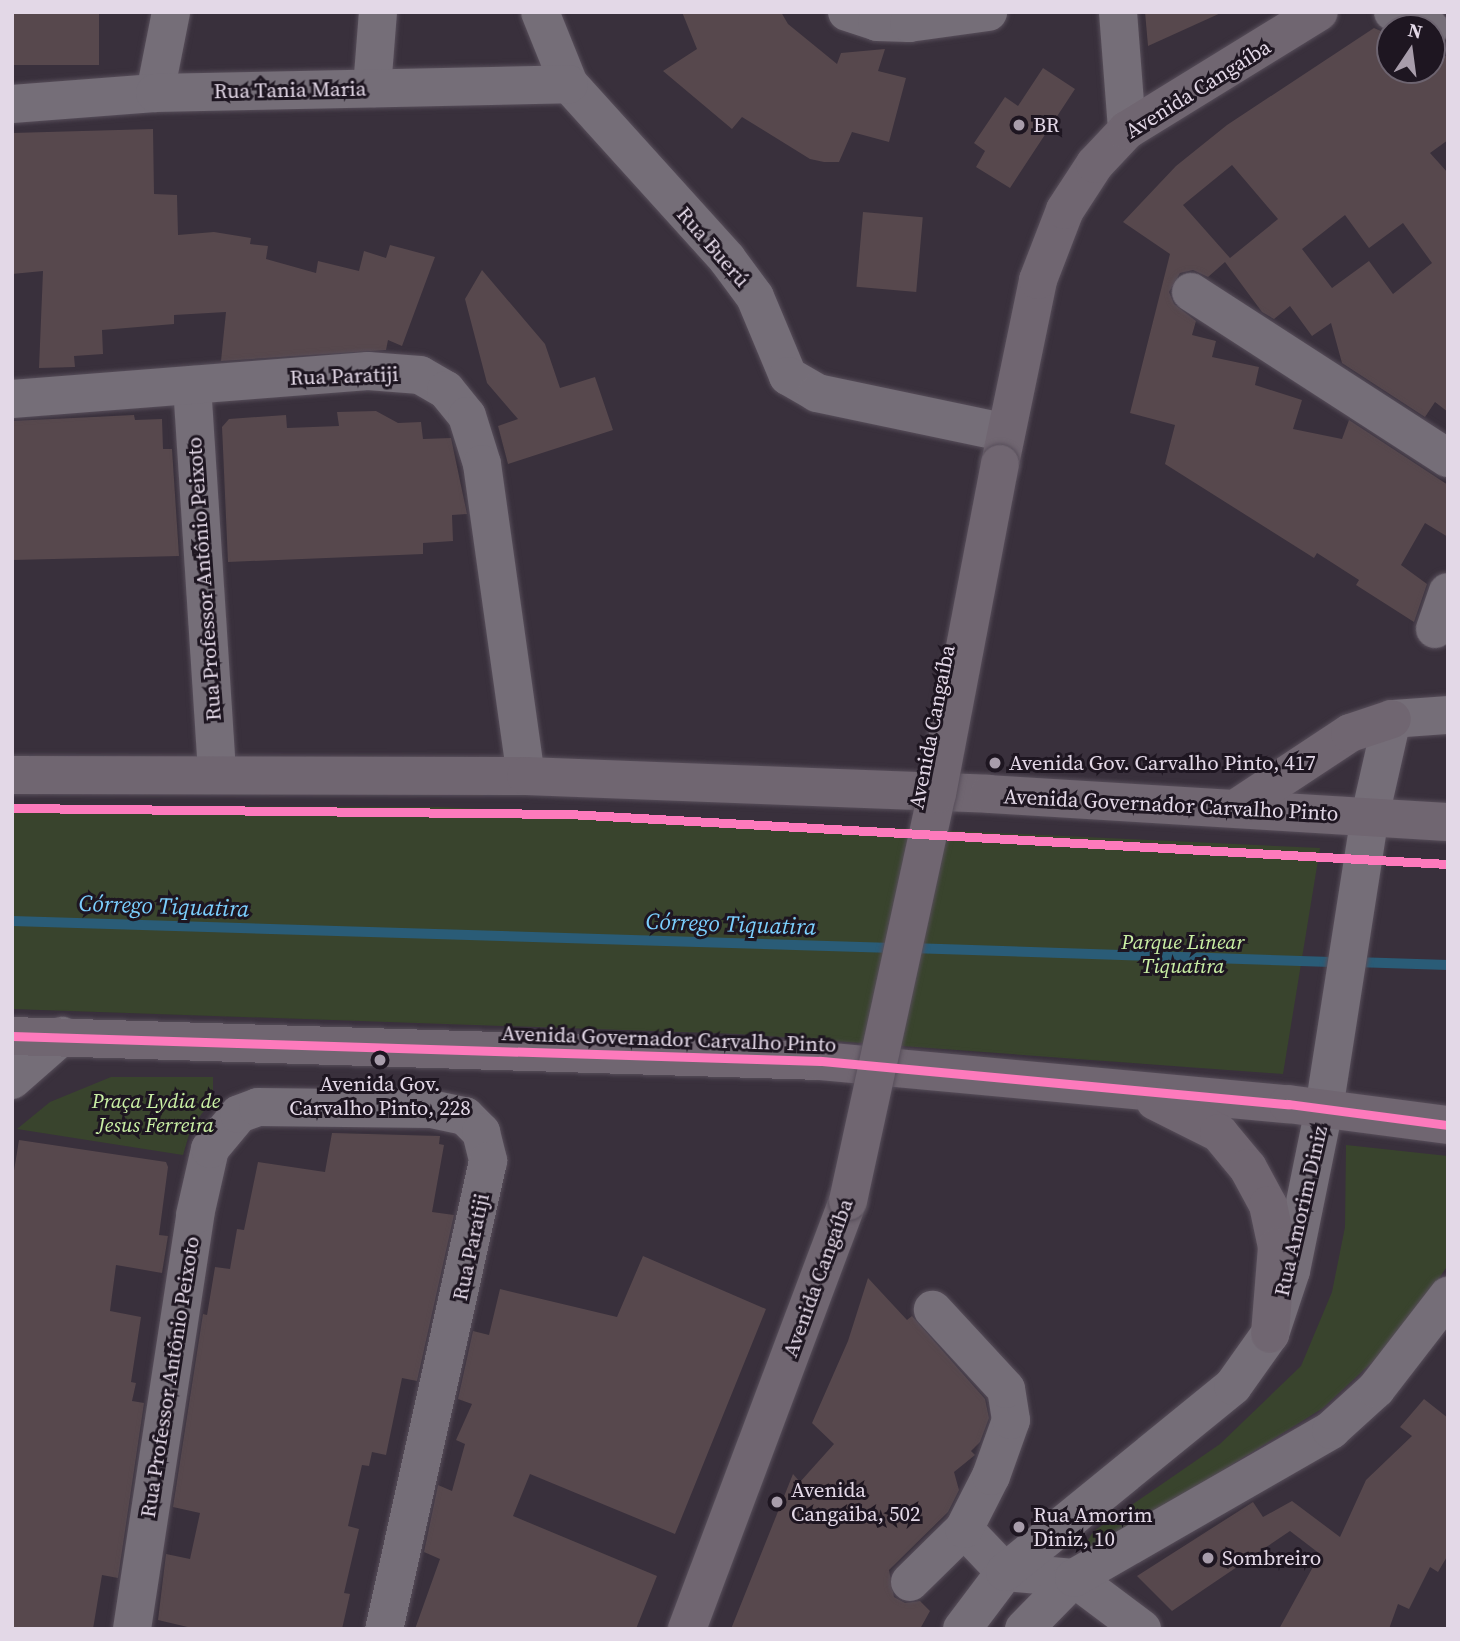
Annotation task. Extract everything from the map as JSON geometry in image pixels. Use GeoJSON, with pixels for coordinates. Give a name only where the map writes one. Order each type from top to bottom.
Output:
{"type":"FeatureCollection","features":[{"type":"Feature","properties":{"kind":"main road","name":"Avenida Cangaíba"},"geometry":{"type":"LineString","coordinates":[[687,1629],[848,1202],[937,794],[1038,280],[1065,209],[1095,164],[1127,130],[1319,12]]}},
{"type":"Feature","properties":{"kind":"main road"},"geometry":{"type":"LineString","coordinates":[[1238,807],[1350,733],[1392,719]]}},
{"type":"Feature","properties":{"kind":"main road","name":"Avenida Governador Carvalho Pinto"},"geometry":{"type":"LineString","coordinates":[[12,775],[526,776],[1238,807],[1448,822]]}},
{"type":"Feature","properties":{"kind":"main road","name":"Avenida Governador Carvalho Pinto"},"geometry":{"type":"LineString","coordinates":[[12,1036],[821,1061],[1324,1109],[1448,1125]]}},
{"type":"Feature","properties":{"kind":"main road"},"geometry":{"type":"LineString","coordinates":[[1137,1092],[1219,1133],[1248,1168],[1268,1205],[1277,1247],[1270,1334]]}},
{"type":"Feature","properties":{"kind":"street"},"geometry":{"type":"LineString","coordinates":[[155,93],[171,12]]}},
{"type":"Feature","properties":{"kind":"street"},"geometry":{"type":"LineString","coordinates":[[372,88],[378,12]]}},
{"type":"Feature","properties":{"kind":"street","name":"Rua Buerú"},"geometry":{"type":"LineString","coordinates":[[540,12],[569,84],[727,259],[755,297],[788,376],[800,387],[1003,449]]}},
{"type":"Feature","properties":{"kind":"street"},"geometry":{"type":"LineString","coordinates":[[847,12],[877,22],[899,23],[988,12]]}},
{"type":"Feature","properties":{"kind":"street"},"geometry":{"type":"LineString","coordinates":[[1118,12],[1127,130]]}},
{"type":"Feature","properties":{"kind":"street","name":"Rua Tania Maria"},"geometry":{"type":"LineString","coordinates":[[12,104],[155,93],[569,84]]}},
{"type":"Feature","properties":{"kind":"street"},"geometry":{"type":"LineString","coordinates":[[1191,292],[1448,458]]}},
{"type":"Feature","properties":{"kind":"street","name":"Rua Paratiji"},"geometry":{"type":"LineString","coordinates":[[12,399],[368,371],[419,375],[446,390],[467,416],[482,464],[526,776]]}},
{"type":"Feature","properties":{"kind":"street"},"geometry":{"type":"LineString","coordinates":[[12,382],[50,397]]}},
{"type":"Feature","properties":{"kind":"street","name":"Rua Professor Antônio Peixoto"},"geometry":{"type":"LineString","coordinates":[[192,385],[217,774]]}},
{"type":"Feature","properties":{"kind":"street"},"geometry":{"type":"LineString","coordinates":[[1435,629],[1448,592]]}},
{"type":"Feature","properties":{"kind":"street"},"geometry":{"type":"LineString","coordinates":[[1392,719],[1448,715]]}},
{"type":"Feature","properties":{"kind":"street","name":"Rua Amorim Diniz"},"geometry":{"type":"LineString","coordinates":[[962,1629],[1005,1572],[1233,1386],[1270,1334],[1291,1271],[1324,1109],[1370,816],[1392,719]]}},
{"type":"Feature","properties":{"kind":"street"},"geometry":{"type":"LineString","coordinates":[[12,1080],[62,1036]]}},
{"type":"Feature","properties":{"kind":"street","name":"Rua Paratiji"},"geometry":{"type":"LineString","coordinates":[[222,1130],[239,1114],[258,1107],[431,1109],[465,1116],[481,1132],[488,1161],[483,1195],[384,1629]]}},
{"type":"Feature","properties":{"kind":"street","name":"Rua Professor Antônio Peixoto"},"geometry":{"type":"LineString","coordinates":[[132,1629],[195,1215],[210,1149],[222,1130]]}},
{"type":"Feature","properties":{"kind":"street"},"geometry":{"type":"LineString","coordinates":[[1024,1629],[1074,1578],[1331,1430],[1376,1390],[1448,1296]]}},
{"type":"Feature","properties":{"kind":"street"},"geometry":{"type":"LineString","coordinates":[[910,1581],[964,1529],[1004,1444],[1010,1402],[1006,1389],[933,1310]]}},
{"type":"Feature","properties":{"kind":"street"},"geometry":{"type":"LineString","coordinates":[[964,1529],[1005,1572],[1074,1578],[1142,1629]]}},
{"type":"Feature","properties":{"kind":"green space","name":"Parque Linear Tiquatira"},"geometry":{"type":"Polygon","coordinates":[[[12,806],[438,807],[1320,848],[1283,1074],[738,1034],[12,1009],[12,806]]]}},
{"type":"Feature","properties":{"kind":"green space","name":"Praça Lydia de Jesus Ferreira"},"geometry":{"type":"Polygon","coordinates":[[[111,1077],[213,1077],[213,1099],[191,1128],[183,1155],[17,1129],[50,1102],[111,1077]]]}},
{"type":"Feature","properties":{"kind":"green space"},"geometry":{"type":"Polygon","coordinates":[[[1346,1145],[1448,1156],[1448,1265],[1400,1336],[1323,1408],[1091,1552],[1086,1543],[1094,1531],[1220,1444],[1301,1366],[1332,1292],[1345,1227],[1346,1145]]]}},
{"type":"Feature","properties":{"kind":"building"},"geometry":{"type":"Polygon","coordinates":[[[12,12],[99,12],[99,65],[12,65],[12,12]]]}},
{"type":"Feature","properties":{"kind":"building"},"geometry":{"type":"Polygon","coordinates":[[[682,12],[781,12],[788,24],[837,64],[841,53],[885,49],[878,71],[906,78],[889,142],[852,132],[839,162],[824,162],[810,159],[742,117],[732,129],[663,71],[697,49],[682,12]]]}},
{"type":"Feature","properties":{"kind":"building"},"geometry":{"type":"Polygon","coordinates":[[[1145,12],[1223,12],[1148,46],[1145,12]]]}},
{"type":"Feature","properties":{"kind":"building"},"geometry":{"type":"Polygon","coordinates":[[[1374,28],[1376,84],[1446,84],[1446,56],[1448,57],[1448,140],[1430,153],[1448,173],[1448,412],[1435,402],[1425,417],[1342,363],[1331,323],[1312,336],[1290,306],[1274,319],[1262,312],[1225,262],[1208,277],[1193,270],[1180,273],[1169,292],[1174,304],[1196,321],[1192,335],[1216,341],[1212,357],[1259,367],[1255,385],[1302,400],[1293,429],[1342,439],[1349,420],[1448,485],[1448,537],[1425,523],[1401,565],[1427,584],[1414,622],[1356,585],[1359,580],[1317,553],[1314,558],[1165,464],[1175,425],[1130,413],[1170,254],[1123,222],[1176,166],[1227,125],[1374,28]],[[1232,165],[1183,205],[1230,258],[1278,219],[1232,165]],[[1345,215],[1302,249],[1332,288],[1369,261],[1393,294],[1432,263],[1403,223],[1369,248],[1345,215]]]}},
{"type":"Feature","properties":{"kind":"building","name":"BR"},"geometry":{"type":"Polygon","coordinates":[[[1043,68],[1075,89],[1010,188],[976,167],[985,151],[974,143],[1005,97],[1018,106],[1043,68]]]}},
{"type":"Feature","properties":{"kind":"building"},"geometry":{"type":"Polygon","coordinates":[[[153,129],[154,194],[177,195],[178,235],[214,232],[251,238],[250,244],[268,246],[266,259],[316,273],[318,261],[359,271],[364,251],[386,258],[390,245],[435,257],[402,346],[388,340],[386,350],[221,361],[226,312],[174,315],[174,324],[102,330],[103,354],[74,356],[75,367],[39,368],[43,271],[12,274],[12,133],[153,129]]]}},
{"type":"Feature","properties":{"kind":"building"},"geometry":{"type":"Polygon","coordinates":[[[863,212],[923,217],[916,292],[856,287],[863,212]]]}},
{"type":"Feature","properties":{"kind":"building"},"geometry":{"type":"Polygon","coordinates":[[[482,270],[545,344],[560,388],[595,377],[613,430],[508,464],[498,426],[518,419],[487,383],[465,299],[482,270]]]}},
{"type":"Feature","properties":{"kind":"building"},"geometry":{"type":"Polygon","coordinates":[[[376,411],[398,423],[421,422],[423,439],[451,438],[467,514],[452,515],[453,541],[423,543],[423,554],[228,562],[222,427],[229,419],[286,415],[287,428],[339,426],[337,412],[376,411]]]}},
{"type":"Feature","properties":{"kind":"building"},"geometry":{"type":"Polygon","coordinates":[[[134,415],[135,420],[162,419],[163,449],[172,449],[179,556],[12,560],[12,421],[134,415]]]}},
{"type":"Feature","properties":{"kind":"building"},"geometry":{"type":"Polygon","coordinates":[[[332,1133],[440,1136],[439,1144],[444,1145],[432,1212],[454,1215],[417,1381],[402,1378],[386,1455],[372,1452],[369,1466],[362,1465],[348,1526],[359,1529],[344,1593],[350,1594],[342,1629],[196,1629],[158,1620],[166,1554],[190,1559],[200,1513],[173,1507],[203,1314],[207,1315],[215,1267],[230,1269],[237,1229],[244,1230],[258,1162],[325,1172],[332,1133]]]}},
{"type":"Feature","properties":{"kind":"building"},"geometry":{"type":"Polygon","coordinates":[[[19,1140],[166,1162],[168,1167],[159,1235],[168,1236],[162,1273],[116,1265],[110,1311],[141,1317],[131,1382],[136,1383],[132,1401],[144,1403],[118,1578],[102,1575],[93,1629],[12,1629],[12,1183],[19,1140]]]}},
{"type":"Feature","properties":{"kind":"building"},"geometry":{"type":"Polygon","coordinates":[[[643,1256],[766,1309],[675,1534],[530,1474],[513,1516],[657,1576],[636,1629],[415,1629],[440,1559],[424,1552],[438,1485],[452,1491],[465,1444],[456,1440],[472,1404],[458,1399],[473,1331],[489,1335],[500,1289],[617,1317],[643,1256]]]}},
{"type":"Feature","properties":{"kind":"building"},"geometry":{"type":"Polygon","coordinates":[[[868,1278],[907,1320],[912,1316],[985,1399],[989,1418],[980,1442],[971,1451],[975,1455],[954,1472],[959,1490],[948,1512],[889,1570],[894,1597],[905,1603],[920,1601],[930,1611],[920,1629],[731,1629],[793,1474],[800,1482],[834,1444],[812,1423],[848,1341],[868,1278]]]}},
{"type":"Feature","properties":{"kind":"building"},"geometry":{"type":"Polygon","coordinates":[[[1424,1399],[1448,1418],[1448,1555],[1438,1572],[1430,1567],[1409,1609],[1398,1604],[1389,1629],[1279,1629],[1320,1554],[1290,1531],[1172,1611],[1137,1576],[1253,1502],[1263,1517],[1292,1501],[1340,1537],[1366,1480],[1412,1436],[1400,1427],[1424,1399]]]}},
{"type":"Feature","properties":{"kind":"waterway","name":"Córrego Tiquatira"},"geometry":{"type":"LineString","coordinates":[[12,921],[894,948]]}},
{"type":"Feature","properties":{"kind":"waterway","name":"Córrego Tiquatira"},"geometry":{"type":"LineString","coordinates":[[910,948],[1339,962]]}},
{"type":"Feature","properties":{"kind":"waterway","name":"Córrego Tiquatira"},"geometry":{"type":"LineString","coordinates":[[1354,962],[1448,965]]}},
{"type":"Feature","properties":{"kind":"cycle path"},"geometry":{"type":"LineString","coordinates":[[12,808],[569,814],[1448,864]]}},
{"type":"Feature","properties":{"kind":"cycle path"},"geometry":{"type":"LineString","coordinates":[[12,1036],[821,1061],[1288,1104],[1448,1125]]}},
{"type":"Feature","properties":{"kind":"place","name":"BR"},"geometry":{"type":"Point","coordinates":[1019,125]}},
{"type":"Feature","properties":{"kind":"place","name":"Avenida Gov. Carvalho Pinto, 417"},"geometry":{"type":"Point","coordinates":[995,763]}},
{"type":"Feature","properties":{"kind":"place","name":"Avenida Gov. Carvalho Pinto, 228"},"geometry":{"type":"Point","coordinates":[380,1060]}},
{"type":"Feature","properties":{"kind":"place","name":"Avenida Cangaiba, 502"},"geometry":{"type":"Point","coordinates":[777,1502]}},
{"type":"Feature","properties":{"kind":"place","name":"Rua Amorim Diniz, 10"},"geometry":{"type":"Point","coordinates":[1019,1527]}},
{"type":"Feature","properties":{"kind":"place","name":"Sombreiro"},"geometry":{"type":"Point","coordinates":[1208,1558]}}]}
